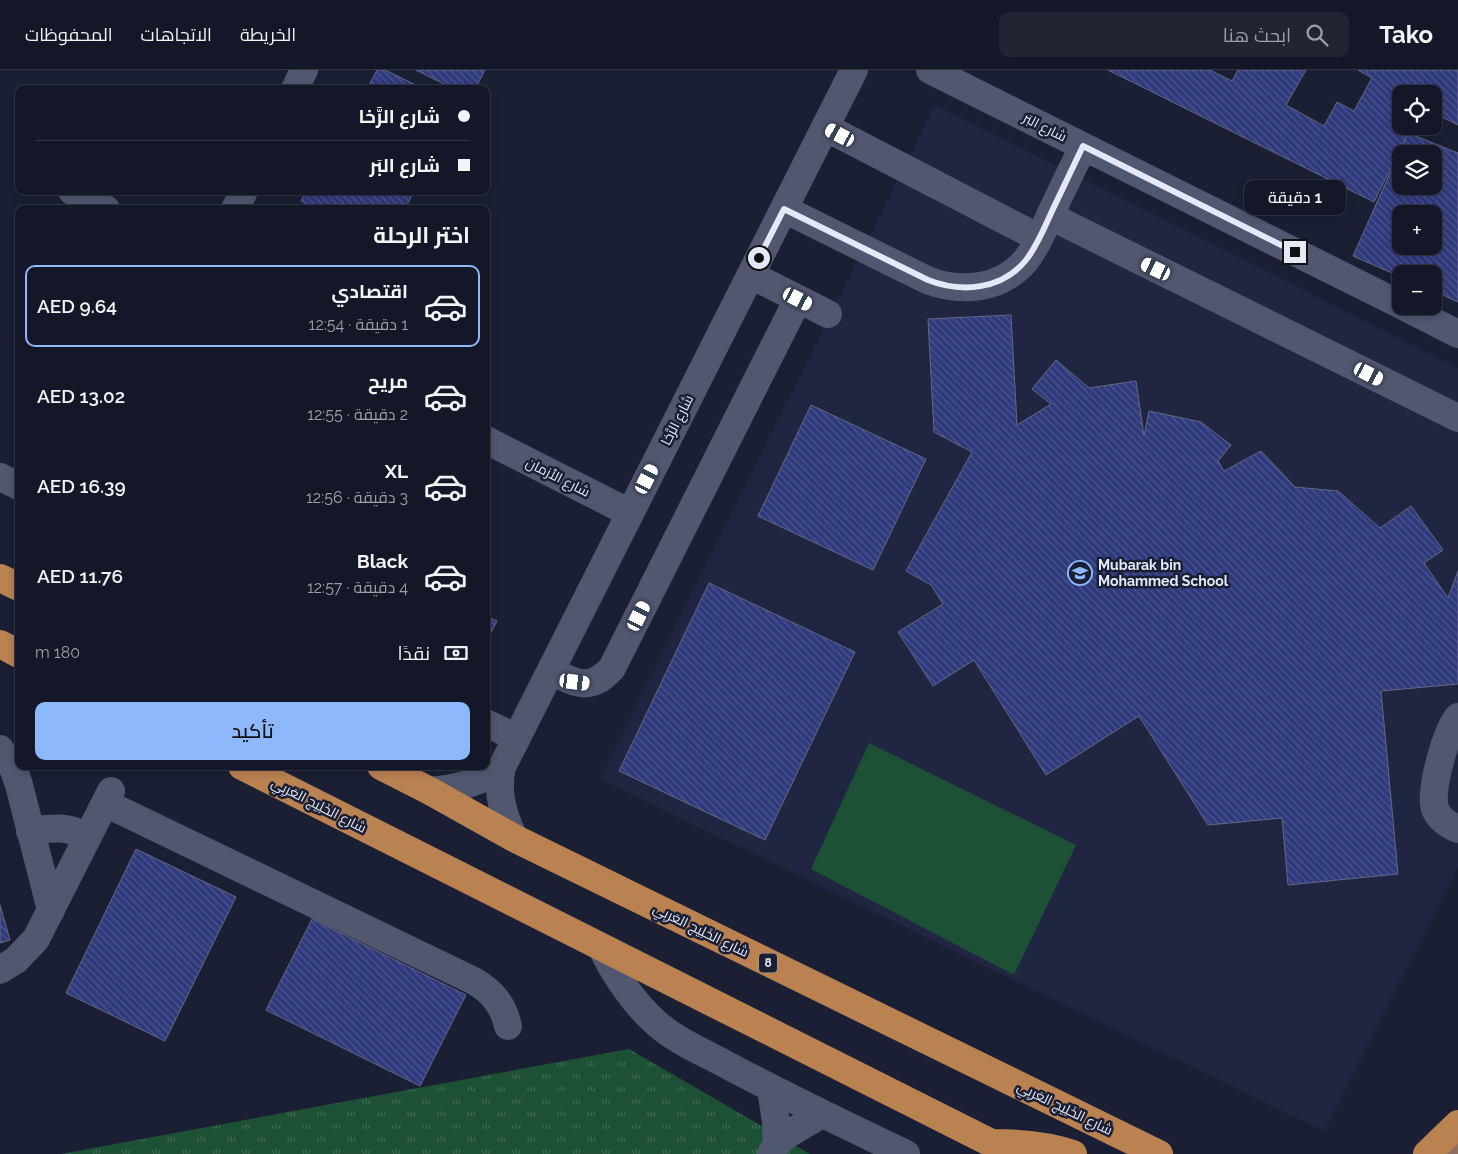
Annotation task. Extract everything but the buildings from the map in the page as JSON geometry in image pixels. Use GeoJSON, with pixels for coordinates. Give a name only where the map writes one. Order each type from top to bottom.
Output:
{"type":"FeatureCollection","features":[{"type":"Feature","properties":{"kind":"highway"},"geometry":{"type":"LineString","coordinates":[[0,578],[15,585]]}},
{"type":"Feature","properties":{"kind":"highway"},"geometry":{"type":"LineString","coordinates":[[0,644],[15,652]]}},
{"type":"Feature","properties":{"kind":"highway","name":"شارع الخَلِيج العَربِي"},"geometry":{"type":"LineString","coordinates":[[250,770],[1002,1149]]}},
{"type":"Feature","properties":{"kind":"highway","name":"شارع الخَلِيج العَربِي"},"geometry":{"type":"LineString","coordinates":[[388,770],[514,838],[1159,1154]]}},
{"type":"Feature","properties":{"kind":"highway"},"geometry":{"type":"LineString","coordinates":[[1427,1154],[1458,1124]]}},
{"type":"Feature","properties":{"kind":"highway"},"geometry":{"type":"LineString","coordinates":[[1002,1149],[1022,1143],[1054,1147],[1073,1154]]}},
{"type":"Feature","properties":{"kind":"main road"},"geometry":{"type":"LineString","coordinates":[[1456,1154],[1458,1150]]}},
{"type":"Feature","properties":{"kind":"street"},"geometry":{"type":"LineString","coordinates":[[297,85],[304,70]]}},
{"type":"Feature","properties":{"kind":"street","name":"شارع الرَّخا"},"geometry":{"type":"LineString","coordinates":[[514,838],[508,826],[501,798],[501,769],[854,70]]}},
{"type":"Feature","properties":{"kind":"street","name":"شارع البَر"},"geometry":{"type":"LineString","coordinates":[[930,70],[1392,301]]}},
{"type":"Feature","properties":{"kind":"street"},"geometry":{"type":"LineString","coordinates":[[825,127],[1458,418]]}},
{"type":"Feature","properties":{"kind":"street"},"geometry":{"type":"LineString","coordinates":[[784,209],[941,286],[976,288],[1005,277],[1026,260],[1083,146]]}},
{"type":"Feature","properties":{"kind":"street"},"geometry":{"type":"LineString","coordinates":[[80,195],[98,205]]}},
{"type":"Feature","properties":{"kind":"street"},"geometry":{"type":"LineString","coordinates":[[751,275],[828,314]]}},
{"type":"Feature","properties":{"kind":"street"},"geometry":{"type":"LineString","coordinates":[[551,670],[568,680],[588,684],[597,682],[606,676],[612,668],[798,299]]}},
{"type":"Feature","properties":{"kind":"street","name":"شارع البَر"},"geometry":{"type":"LineString","coordinates":[[1420,315],[1458,334]]}},
{"type":"Feature","properties":{"kind":"street","name":"شارع الأزمان"},"geometry":{"type":"LineString","coordinates":[[490,442],[630,513]]}},
{"type":"Feature","properties":{"kind":"street"},"geometry":{"type":"LineString","coordinates":[[0,477],[15,484]]}},
{"type":"Feature","properties":{"kind":"street"},"geometry":{"type":"LineString","coordinates":[[1458,717],[1450,728],[1434,785],[1433,798],[1440,818],[1448,825],[1458,829]]}},
{"type":"Feature","properties":{"kind":"street"},"geometry":{"type":"LineString","coordinates":[[490,725],[517,738]]}},
{"type":"Feature","properties":{"kind":"street"},"geometry":{"type":"LineString","coordinates":[[0,749],[14,770],[51,910]]}},
{"type":"Feature","properties":{"kind":"street"},"geometry":{"type":"LineString","coordinates":[[430,791],[467,785],[484,779],[501,769]]}},
{"type":"Feature","properties":{"kind":"street"},"geometry":{"type":"LineString","coordinates":[[0,970],[16,960],[36,939],[108,797],[474,981],[486,988],[495,997],[506,1016],[508,1026]]}},
{"type":"Feature","properties":{"kind":"street"},"geometry":{"type":"LineString","coordinates":[[30,831],[58,827],[68,828],[88,838]]}},
{"type":"Feature","properties":{"kind":"street"},"geometry":{"type":"LineString","coordinates":[[602,947],[612,969],[625,989],[640,1008],[671,1035],[771,1089],[906,1154]]}},
{"type":"Feature","properties":{"kind":"street"},"geometry":{"type":"LineString","coordinates":[[771,1089],[775,1111],[774,1149]]}},
{"type":"Feature","properties":{"kind":"street"},"geometry":{"type":"LineString","coordinates":[[774,1149],[794,1130],[822,1114]]}},
{"type":"Feature","properties":{"kind":"shaded area","name":"Mubarak bin Mohammed School"},"geometry":{"type":"Polygon","coordinates":[[[935,105],[1458,368],[1458,866],[1324,1131],[600,779],[935,105]]]}},
{"type":"Feature","properties":{"kind":"green space"},"geometry":{"type":"Polygon","coordinates":[[[869,743],[1076,845],[1014,975],[811,869],[869,743]]]}},
{"type":"Feature","properties":{"kind":"green space"},"geometry":{"type":"Polygon","coordinates":[[[629,1049],[810,1154],[61,1154],[629,1049]]]}},
{"type":"Feature","properties":{"kind":"place","name":"Mubarak bin Mohammed School"},"geometry":{"type":"Point","coordinates":[1080,573]}},
{"type":"Feature","properties":{"kind":"route"},"geometry":{"type":"LineString","coordinates":[[759,258],[784,209],[941,286],[976,288],[992,283],[1016,270],[1026,260],[1039,238],[1083,146],[1295,252]]}}]}
